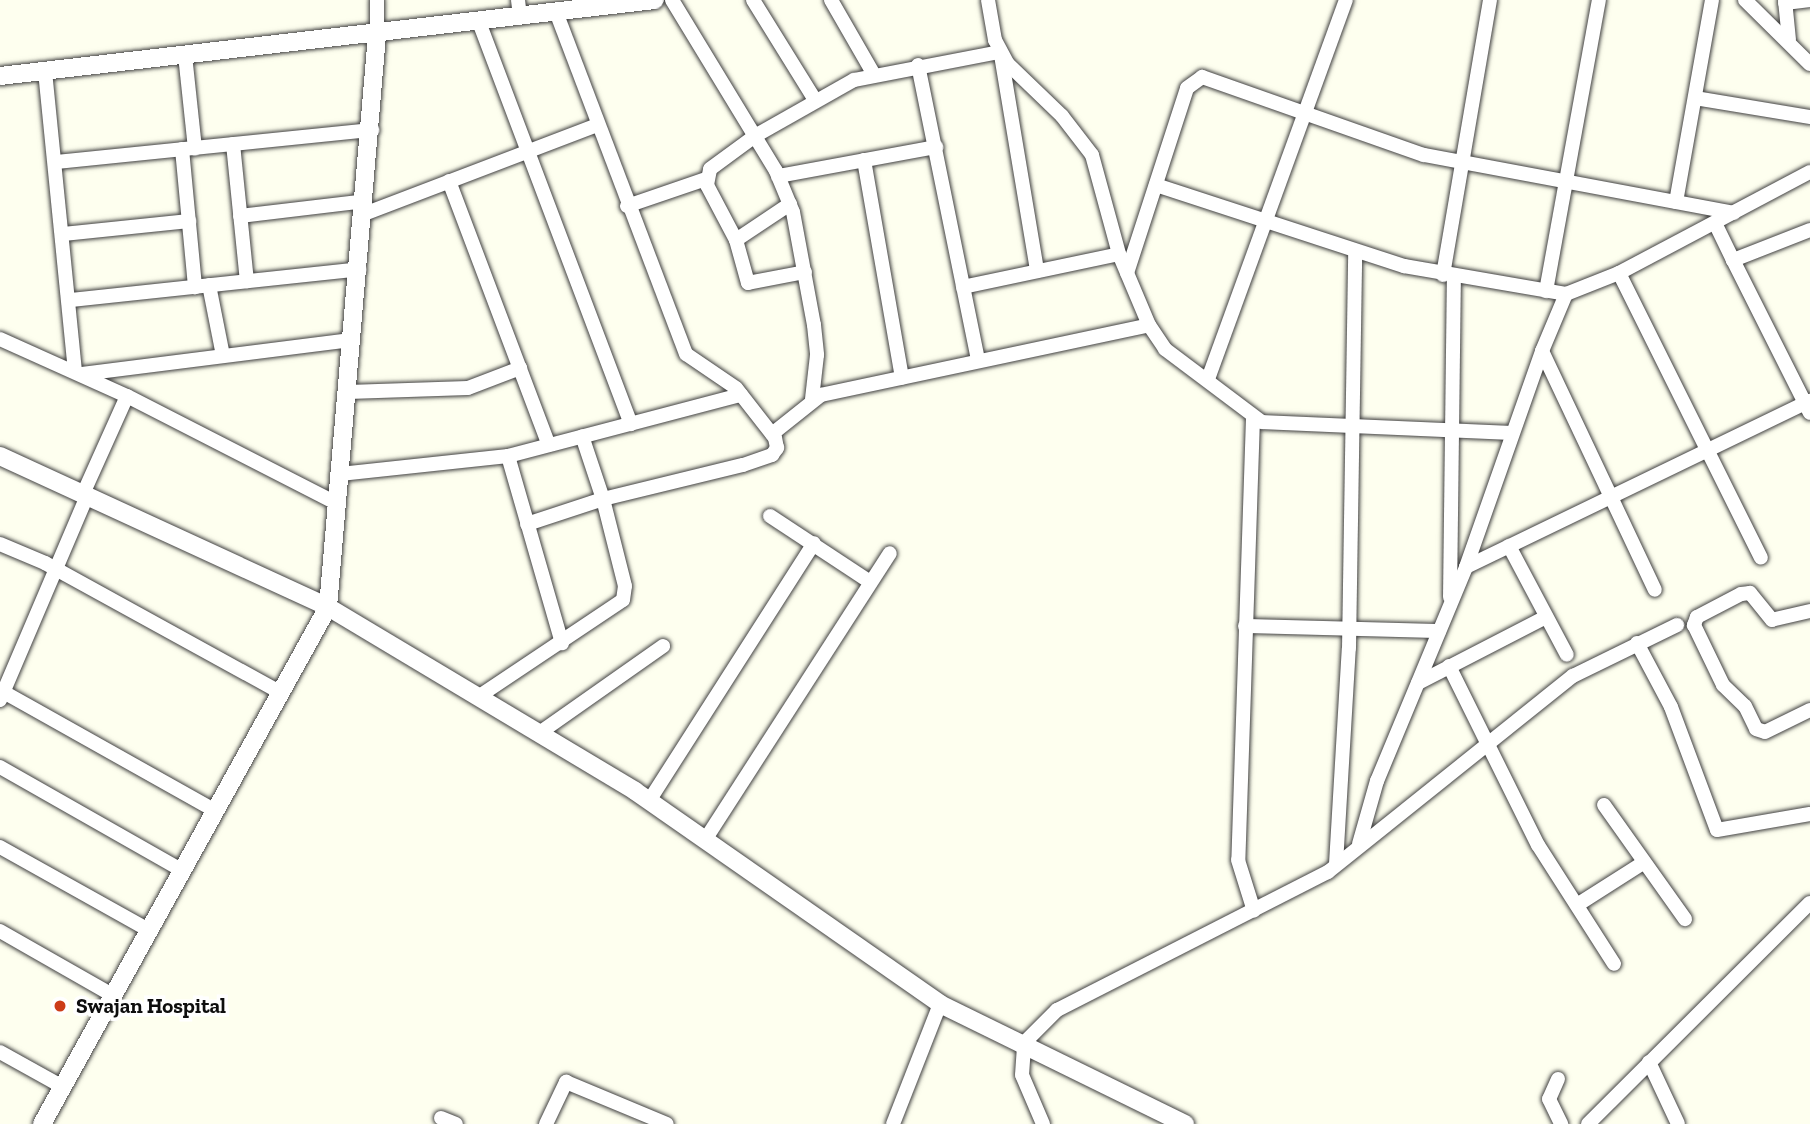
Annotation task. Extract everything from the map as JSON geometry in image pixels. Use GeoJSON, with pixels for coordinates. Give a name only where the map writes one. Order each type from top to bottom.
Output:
{"type":"FeatureCollection","features":[{"type":"Feature","properties":{"kind":"street"},"geometry":{"type":"LineString","coordinates":[[42,1124],[328,607],[372,130],[377,0]]}},
{"type":"Feature","properties":{"kind":"street"},"geometry":{"type":"LineString","coordinates":[[0,76],[479,22],[519,8],[556,12],[655,0]]}},
{"type":"Feature","properties":{"kind":"street"},"geometry":{"type":"LineString","coordinates":[[671,0],[755,136],[778,176],[790,204],[806,272],[817,355],[812,400]]}},
{"type":"Feature","properties":{"kind":"street"},"geometry":{"type":"LineString","coordinates":[[753,0],[816,100]]}},
{"type":"Feature","properties":{"kind":"street"},"geometry":{"type":"LineString","coordinates":[[831,0],[873,73]]}},
{"type":"Feature","properties":{"kind":"street"},"geometry":{"type":"LineString","coordinates":[[988,0],[1000,52],[1037,271]]}},
{"type":"Feature","properties":{"kind":"street"},"geometry":{"type":"LineString","coordinates":[[1208,379],[1346,0]]}},
{"type":"Feature","properties":{"kind":"street"},"geometry":{"type":"LineString","coordinates":[[1450,606],[1453,431],[1448,276],[1463,162],[1490,0]]}},
{"type":"Feature","properties":{"kind":"street"},"geometry":{"type":"LineString","coordinates":[[1546,291],[1599,0]]}},
{"type":"Feature","properties":{"kind":"street"},"geometry":{"type":"LineString","coordinates":[[1676,202],[1712,0]]}},
{"type":"Feature","properties":{"kind":"street"},"geometry":{"type":"LineString","coordinates":[[1745,0],[1789,40],[1810,64]]}},
{"type":"Feature","properties":{"kind":"street"},"geometry":{"type":"LineString","coordinates":[[1789,40],[1785,2],[1810,0]]}},
{"type":"Feature","properties":{"kind":"street"},"geometry":{"type":"LineString","coordinates":[[527,524],[603,499],[766,458],[777,449],[772,434],[724,376],[686,354],[627,206],[556,12]]}},
{"type":"Feature","properties":{"kind":"street"},"geometry":{"type":"LineString","coordinates":[[479,22],[631,424]]}},
{"type":"Feature","properties":{"kind":"street"},"geometry":{"type":"LineString","coordinates":[[627,206],[706,179],[716,163],[755,136],[816,100],[873,73],[1000,52]]}},
{"type":"Feature","properties":{"kind":"street"},"geometry":{"type":"LineString","coordinates":[[1000,52],[1086,145],[1098,171],[1119,254],[1149,325],[1165,349],[1208,379],[1253,418],[1274,425],[1511,433]]}},
{"type":"Feature","properties":{"kind":"street"},"geometry":{"type":"LineString","coordinates":[[184,55],[189,148],[189,221],[202,286],[222,356]]}},
{"type":"Feature","properties":{"kind":"street"},"geometry":{"type":"LineString","coordinates":[[918,65],[978,361]]}},
{"type":"Feature","properties":{"kind":"street"},"geometry":{"type":"LineString","coordinates":[[45,71],[78,373]]}},
{"type":"Feature","properties":{"kind":"street"},"geometry":{"type":"LineString","coordinates":[[1127,273],[1187,88],[1195,79],[1209,78],[1424,155],[1734,214]]}},
{"type":"Feature","properties":{"kind":"street"},"geometry":{"type":"LineString","coordinates":[[1695,98],[1810,117]]}},
{"type":"Feature","properties":{"kind":"street"},"geometry":{"type":"LineString","coordinates":[[240,216],[365,207],[449,181],[597,125]]}},
{"type":"Feature","properties":{"kind":"street"},"geometry":{"type":"LineString","coordinates":[[56,162],[372,130]]}},
{"type":"Feature","properties":{"kind":"street"},"geometry":{"type":"LineString","coordinates":[[233,144],[247,281]]}},
{"type":"Feature","properties":{"kind":"street"},"geometry":{"type":"LineString","coordinates":[[778,176],[936,147]]}},
{"type":"Feature","properties":{"kind":"street"},"geometry":{"type":"LineString","coordinates":[[864,160],[902,378]]}},
{"type":"Feature","properties":{"kind":"street"},"geometry":{"type":"LineString","coordinates":[[1156,185],[1267,219],[1354,252],[1448,276],[1566,294],[1619,272],[1810,172]]}},
{"type":"Feature","properties":{"kind":"street"},"geometry":{"type":"LineString","coordinates":[[706,179],[736,240],[748,283],[806,272]]}},
{"type":"Feature","properties":{"kind":"street"},"geometry":{"type":"LineString","coordinates":[[449,181],[549,445]]}},
{"type":"Feature","properties":{"kind":"street"},"geometry":{"type":"LineString","coordinates":[[736,240],[790,204]]}},
{"type":"Feature","properties":{"kind":"street"},"geometry":{"type":"LineString","coordinates":[[64,234],[189,221]]}},
{"type":"Feature","properties":{"kind":"street"},"geometry":{"type":"LineString","coordinates":[[1466,567],[1709,446],[1808,405],[1715,223]]}},
{"type":"Feature","properties":{"kind":"street"},"geometry":{"type":"LineString","coordinates":[[1733,260],[1810,230]]}},
{"type":"Feature","properties":{"kind":"street"},"geometry":{"type":"LineString","coordinates":[[1336,864],[1349,627],[1354,252]]}},
{"type":"Feature","properties":{"kind":"street"},"geometry":{"type":"LineString","coordinates":[[963,287],[1119,254]]}},
{"type":"Feature","properties":{"kind":"street"},"geometry":{"type":"LineString","coordinates":[[71,300],[359,269]]}},
{"type":"Feature","properties":{"kind":"street"},"geometry":{"type":"LineString","coordinates":[[1619,272],[1709,446],[1761,558]]}},
{"type":"Feature","properties":{"kind":"street"},"geometry":{"type":"LineString","coordinates":[[1359,844],[1377,781],[1466,567],[1511,433],[1566,294]]}},
{"type":"Feature","properties":{"kind":"street"},"geometry":{"type":"LineString","coordinates":[[772,434],[812,400],[1149,325]]}},
{"type":"Feature","properties":{"kind":"street"},"geometry":{"type":"LineString","coordinates":[[0,339],[128,396],[338,504]]}},
{"type":"Feature","properties":{"kind":"street"},"geometry":{"type":"LineString","coordinates":[[78,373],[353,340]]}},
{"type":"Feature","properties":{"kind":"street"},"geometry":{"type":"LineString","coordinates":[[1542,351],[1655,590]]}},
{"type":"Feature","properties":{"kind":"street"},"geometry":{"type":"LineString","coordinates":[[348,392],[468,388],[520,368]]}},
{"type":"Feature","properties":{"kind":"street"},"geometry":{"type":"LineString","coordinates":[[340,474],[508,456],[741,395]]}},
{"type":"Feature","properties":{"kind":"street"},"geometry":{"type":"LineString","coordinates":[[128,396],[85,495],[58,570],[1,694],[216,811]]}},
{"type":"Feature","properties":{"kind":"street"},"geometry":{"type":"LineString","coordinates":[[1253,418],[1238,860],[1254,911]]}},
{"type":"Feature","properties":{"kind":"street"},"geometry":{"type":"LineString","coordinates":[[478,697],[617,606],[625,593],[603,499],[582,436]]}},
{"type":"Feature","properties":{"kind":"street"},"geometry":{"type":"LineString","coordinates":[[0,456],[328,607],[649,801],[940,1004],[1185,1124]]}},
{"type":"Feature","properties":{"kind":"street"},"geometry":{"type":"LineString","coordinates":[[508,456],[562,643]]}},
{"type":"Feature","properties":{"kind":"street"},"geometry":{"type":"LineString","coordinates":[[770,516],[870,582]]}},
{"type":"Feature","properties":{"kind":"street"},"geometry":{"type":"LineString","coordinates":[[649,801],[814,543]]}},
{"type":"Feature","properties":{"kind":"street"},"geometry":{"type":"LineString","coordinates":[[0,544],[58,570],[281,693]]}},
{"type":"Feature","properties":{"kind":"street"},"geometry":{"type":"LineString","coordinates":[[1509,546],[1567,656]]}},
{"type":"Feature","properties":{"kind":"street"},"geometry":{"type":"LineString","coordinates":[[705,840],[890,553]]}},
{"type":"Feature","properties":{"kind":"street"},"geometry":{"type":"LineString","coordinates":[[1810,611],[1772,620],[1750,593],[1741,594],[1697,617],[1693,625],[1723,685],[1745,706],[1756,730],[1765,732],[1810,710]]}},
{"type":"Feature","properties":{"kind":"street"},"geometry":{"type":"LineString","coordinates":[[1418,682],[1546,617]]}},
{"type":"Feature","properties":{"kind":"street"},"geometry":{"type":"LineString","coordinates":[[1043,1124],[1022,1075],[1024,1043],[1057,1010],[1087,992],[1254,911],[1336,864],[1490,745],[1573,676],[1677,625]]}},
{"type":"Feature","properties":{"kind":"street"},"geometry":{"type":"LineString","coordinates":[[1245,626],[1439,631]]}},
{"type":"Feature","properties":{"kind":"street"},"geometry":{"type":"LineString","coordinates":[[1637,643],[1671,706],[1717,830],[1810,814]]}},
{"type":"Feature","properties":{"kind":"street"},"geometry":{"type":"LineString","coordinates":[[538,734],[663,646]]}},
{"type":"Feature","properties":{"kind":"street"},"geometry":{"type":"LineString","coordinates":[[1449,666],[1538,845],[1614,964]]}},
{"type":"Feature","properties":{"kind":"street"},"geometry":{"type":"LineString","coordinates":[[0,767],[183,871]]}},
{"type":"Feature","properties":{"kind":"street"},"geometry":{"type":"LineString","coordinates":[[1604,804],[1685,919]]}},
{"type":"Feature","properties":{"kind":"street"},"geometry":{"type":"LineString","coordinates":[[0,847],[150,931]]}},
{"type":"Feature","properties":{"kind":"street"},"geometry":{"type":"LineString","coordinates":[[1577,905],[1643,863]]}},
{"type":"Feature","properties":{"kind":"street"},"geometry":{"type":"LineString","coordinates":[[1588,1124],[1810,903]]}},
{"type":"Feature","properties":{"kind":"street"},"geometry":{"type":"LineString","coordinates":[[0,931],[114,996]]}},
{"type":"Feature","properties":{"kind":"street"},"geometry":{"type":"LineString","coordinates":[[893,1124],[940,1004]]}},
{"type":"Feature","properties":{"kind":"street"},"geometry":{"type":"LineString","coordinates":[[0,1052],[63,1087]]}},
{"type":"Feature","properties":{"kind":"street"},"geometry":{"type":"LineString","coordinates":[[1649,1062],[1678,1124]]}},
{"type":"Feature","properties":{"kind":"street"},"geometry":{"type":"LineString","coordinates":[[1558,1079],[1549,1099],[1561,1124]]}},
{"type":"Feature","properties":{"kind":"street"},"geometry":{"type":"LineString","coordinates":[[546,1124],[566,1082],[667,1124]]}},
{"type":"Feature","properties":{"kind":"street"},"geometry":{"type":"LineString","coordinates":[[442,1118],[456,1124]]}},
{"type":"Feature","properties":{"kind":"place","name":"Swajan Hospital"},"geometry":{"type":"Point","coordinates":[60,1006]}}]}
